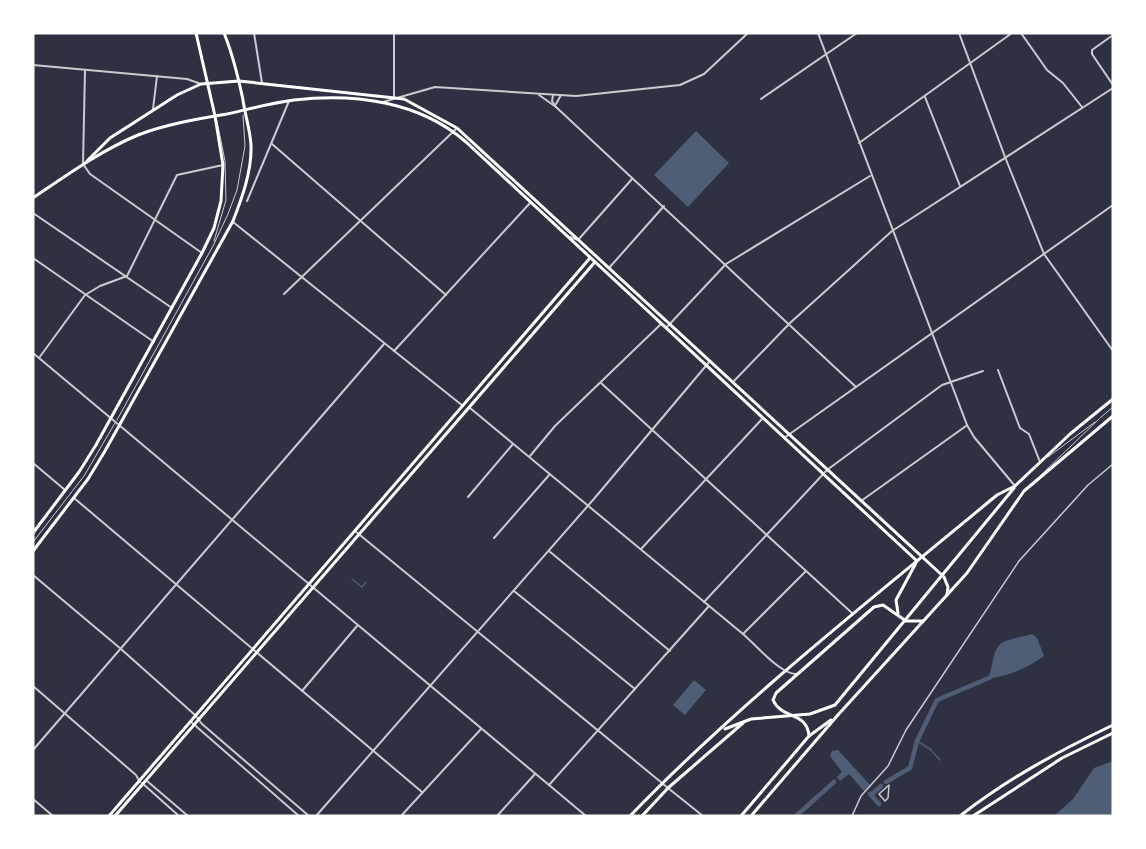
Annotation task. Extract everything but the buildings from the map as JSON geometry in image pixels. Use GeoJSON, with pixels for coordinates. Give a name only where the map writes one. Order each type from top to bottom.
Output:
{"type":"FeatureCollection","features":[{"type":"Feature","properties":{"kind":"main road"},"geometry":{"type":"LineString","coordinates":[[34,531],[79,472],[111,419],[214,228],[221,201],[223,165],[215,116],[196,33]]}},
{"type":"Feature","properties":{"kind":"main road"},"geometry":{"type":"LineString","coordinates":[[33,551],[74,498],[119,427],[233,221],[243,197],[251,147],[240,81],[234,57],[224,33]]}},
{"type":"Feature","properties":{"kind":"main road"},"geometry":{"type":"LineString","coordinates":[[87,161],[110,138],[177,94],[201,84],[240,81],[404,99],[455,130],[499,166],[592,256]]}},
{"type":"Feature","properties":{"kind":"main road"},"geometry":{"type":"LineString","coordinates":[[33,198],[87,161],[141,134],[215,116],[289,101],[323,98],[383,102],[410,109],[455,130],[567,236],[609,268],[944,577],[948,587],[947,595]]}},
{"type":"Feature","properties":{"kind":"main road"},"geometry":{"type":"LineString","coordinates":[[485,160],[499,166]]}},
{"type":"Feature","properties":{"kind":"main road"},"geometry":{"type":"LineString","coordinates":[[528,193],[531,202]]}},
{"type":"Feature","properties":{"kind":"main road"},"geometry":{"type":"LineString","coordinates":[[531,202],[542,206]]}},
{"type":"Feature","properties":{"kind":"main road"},"geometry":{"type":"LineString","coordinates":[[109,816],[193,725],[251,651],[592,256]]}},
{"type":"Feature","properties":{"kind":"main road"},"geometry":{"type":"LineString","coordinates":[[597,260],[661,324],[917,561]]}},
{"type":"Feature","properties":{"kind":"main road"},"geometry":{"type":"LineString","coordinates":[[115,816],[195,715],[202,711],[255,654],[597,260]]}},
{"type":"Feature","properties":{"kind":"main road"},"geometry":{"type":"LineString","coordinates":[[720,731],[751,720],[810,714],[835,705],[1015,486],[1113,399]]}},
{"type":"Feature","properties":{"kind":"main road"},"geometry":{"type":"LineString","coordinates":[[463,406],[470,408]]}},
{"type":"Feature","properties":{"kind":"main road"},"geometry":{"type":"LineString","coordinates":[[751,816],[837,716],[967,573],[1024,491],[1113,416]]}},
{"type":"Feature","properties":{"kind":"main road"},"geometry":{"type":"LineString","coordinates":[[630,816],[662,783],[852,613],[997,495],[1015,486]]}},
{"type":"Feature","properties":{"kind":"main road"},"geometry":{"type":"LineString","coordinates":[[351,534],[355,538]]}},
{"type":"Feature","properties":{"kind":"main road"},"geometry":{"type":"LineString","coordinates":[[899,616],[896,611],[896,600],[917,561]]}},
{"type":"Feature","properties":{"kind":"main road"},"geometry":{"type":"LineString","coordinates":[[810,736],[809,727],[804,721],[776,706],[773,700],[776,693],[874,607],[883,605],[911,622],[925,621]]}},
{"type":"Feature","properties":{"kind":"main road"},"geometry":{"type":"LineString","coordinates":[[251,651],[255,654]]}},
{"type":"Feature","properties":{"kind":"main road"},"geometry":{"type":"LineString","coordinates":[[741,816],[810,736],[837,716]]}},
{"type":"Feature","properties":{"kind":"main road"},"geometry":{"type":"LineString","coordinates":[[642,816],[668,788],[744,722]]}},
{"type":"Feature","properties":{"kind":"main road"},"geometry":{"type":"LineString","coordinates":[[960,816],[980,800],[1058,752],[1113,724]]}},
{"type":"Feature","properties":{"kind":"main road"},"geometry":{"type":"LineString","coordinates":[[972,816],[1062,758],[1113,733]]}},
{"type":"Feature","properties":{"kind":"street"},"geometry":{"type":"LineString","coordinates":[[254,33],[262,84]]}},
{"type":"Feature","properties":{"kind":"street"},"geometry":{"type":"LineString","coordinates":[[394,33],[394,98]]}},
{"type":"Feature","properties":{"kind":"street"},"geometry":{"type":"LineString","coordinates":[[383,102],[435,87],[576,96],[680,85],[704,74],[748,33]]}},
{"type":"Feature","properties":{"kind":"street"},"geometry":{"type":"LineString","coordinates":[[818,33],[870,176],[967,425],[974,437],[1015,486]]}},
{"type":"Feature","properties":{"kind":"street"},"geometry":{"type":"LineString","coordinates":[[761,99],[857,33]]}},
{"type":"Feature","properties":{"kind":"street"},"geometry":{"type":"LineString","coordinates":[[959,33],[1044,254],[1113,351]]}},
{"type":"Feature","properties":{"kind":"street"},"geometry":{"type":"LineString","coordinates":[[859,143],[1012,33]]}},
{"type":"Feature","properties":{"kind":"street"},"geometry":{"type":"LineString","coordinates":[[1021,33],[1047,70],[1063,83],[1082,107]]}},
{"type":"Feature","properties":{"kind":"street"},"geometry":{"type":"LineString","coordinates":[[733,382],[790,323],[892,231],[1113,87],[1092,54],[1092,50],[1113,35]]}},
{"type":"Feature","properties":{"kind":"street"},"geometry":{"type":"LineString","coordinates":[[33,65],[187,79],[201,84]]}},
{"type":"Feature","properties":{"kind":"street"},"geometry":{"type":"LineString","coordinates":[[85,70],[82,164],[90,174],[202,253]]}},
{"type":"Feature","properties":{"kind":"street"},"geometry":{"type":"LineString","coordinates":[[153,110],[157,76]]}},
{"type":"Feature","properties":{"kind":"street"},"geometry":{"type":"LineString","coordinates":[[533,94],[542,96],[556,107],[856,387]]}},
{"type":"Feature","properties":{"kind":"street"},"geometry":{"type":"LineString","coordinates":[[553,95],[552,101],[556,107]]}},
{"type":"Feature","properties":{"kind":"street"},"geometry":{"type":"LineString","coordinates":[[556,107],[556,100],[561,95]]}},
{"type":"Feature","properties":{"kind":"street"},"geometry":{"type":"LineString","coordinates":[[925,95],[960,186]]}},
{"type":"Feature","properties":{"kind":"street"},"geometry":{"type":"LineString","coordinates":[[243,197],[247,199],[289,101]]}},
{"type":"Feature","properties":{"kind":"street"},"geometry":{"type":"LineString","coordinates":[[284,294],[455,130]]}},
{"type":"Feature","properties":{"kind":"street"},"geometry":{"type":"LineString","coordinates":[[272,144],[446,295]]}},
{"type":"Feature","properties":{"kind":"street"},"geometry":{"type":"LineString","coordinates":[[39,358],[85,295],[100,286],[127,276],[177,175],[223,165]]}},
{"type":"Feature","properties":{"kind":"street"},"geometry":{"type":"LineString","coordinates":[[666,328],[726,264],[870,176]]}},
{"type":"Feature","properties":{"kind":"street"},"geometry":{"type":"LineString","coordinates":[[567,236],[578,240],[633,178]]}},
{"type":"Feature","properties":{"kind":"street"},"geometry":{"type":"LineString","coordinates":[[394,351],[531,202]]}},
{"type":"Feature","properties":{"kind":"street"},"geometry":{"type":"LineString","coordinates":[[784,438],[1113,205]]}},
{"type":"Feature","properties":{"kind":"street"},"geometry":{"type":"LineString","coordinates":[[609,268],[664,206]]}},
{"type":"Feature","properties":{"kind":"street"},"geometry":{"type":"LineString","coordinates":[[33,213],[172,308]]}},
{"type":"Feature","properties":{"kind":"street"},"geometry":{"type":"LineString","coordinates":[[233,221],[463,406]]}},
{"type":"Feature","properties":{"kind":"street"},"geometry":{"type":"LineString","coordinates":[[33,258],[154,342]]}},
{"type":"Feature","properties":{"kind":"street"},"geometry":{"type":"LineString","coordinates":[[530,456],[555,426],[661,324]]}},
{"type":"Feature","properties":{"kind":"street"},"geometry":{"type":"LineString","coordinates":[[33,750],[384,344]]}},
{"type":"Feature","properties":{"kind":"street"},"geometry":{"type":"LineString","coordinates":[[33,353],[586,816]]}},
{"type":"Feature","properties":{"kind":"street"},"geometry":{"type":"LineString","coordinates":[[316,816],[587,506],[710,361]]}},
{"type":"Feature","properties":{"kind":"street"},"geometry":{"type":"LineString","coordinates":[[998,370],[1020,428],[1029,434],[1040,462]]}},
{"type":"Feature","properties":{"kind":"street"},"geometry":{"type":"LineString","coordinates":[[704,602],[823,474],[942,385],[983,371]]}},
{"type":"Feature","properties":{"kind":"street"},"geometry":{"type":"LineString","coordinates":[[601,383],[852,613]]}},
{"type":"Feature","properties":{"kind":"street"},"geometry":{"type":"LineString","coordinates":[[470,408],[785,671],[797,674]]}},
{"type":"Feature","properties":{"kind":"street"},"geometry":{"type":"LineString","coordinates":[[641,549],[763,418]]}},
{"type":"Feature","properties":{"kind":"street"},"geometry":{"type":"LineString","coordinates":[[861,501],[967,425]]}},
{"type":"Feature","properties":{"kind":"street"},"geometry":{"type":"LineString","coordinates":[[468,497],[513,443]]}},
{"type":"Feature","properties":{"kind":"street"},"geometry":{"type":"LineString","coordinates":[[33,463],[66,490]]}},
{"type":"Feature","properties":{"kind":"street"},"geometry":{"type":"LineString","coordinates":[[852,816],[861,796],[888,766],[906,730],[1019,561],[1088,484],[1113,464]]}},
{"type":"Feature","properties":{"kind":"street"},"geometry":{"type":"LineString","coordinates":[[494,538],[550,474]]}},
{"type":"Feature","properties":{"kind":"street"},"geometry":{"type":"LineString","coordinates":[[74,498],[251,651]]}},
{"type":"Feature","properties":{"kind":"street"},"geometry":{"type":"LineString","coordinates":[[355,531],[703,816]]}},
{"type":"Feature","properties":{"kind":"street"},"geometry":{"type":"LineString","coordinates":[[548,550],[670,651]]}},
{"type":"Feature","properties":{"kind":"street"},"geometry":{"type":"LineString","coordinates":[[743,634],[806,571]]}},
{"type":"Feature","properties":{"kind":"street"},"geometry":{"type":"LineString","coordinates":[[33,575],[121,649],[309,816]]}},
{"type":"Feature","properties":{"kind":"street"},"geometry":{"type":"LineString","coordinates":[[513,591],[635,689]]}},
{"type":"Feature","properties":{"kind":"street"},"geometry":{"type":"LineString","coordinates":[[549,785],[709,606]]}},
{"type":"Feature","properties":{"kind":"street"},"geometry":{"type":"LineString","coordinates":[[302,691],[357,626]]}},
{"type":"Feature","properties":{"kind":"street"},"geometry":{"type":"LineString","coordinates":[[255,654],[422,792]]}},
{"type":"Feature","properties":{"kind":"street"},"geometry":{"type":"LineString","coordinates":[[33,686],[136,775],[188,816]]}},
{"type":"Feature","properties":{"kind":"street"},"geometry":{"type":"LineString","coordinates":[[190,722],[299,816]]}},
{"type":"Feature","properties":{"kind":"street"},"geometry":{"type":"LineString","coordinates":[[401,816],[481,729]]}},
{"type":"Feature","properties":{"kind":"street"},"geometry":{"type":"LineString","coordinates":[[252,775],[256,770]]}},
{"type":"Feature","properties":{"kind":"street"},"geometry":{"type":"LineString","coordinates":[[503,816],[498,814],[535,774]]}},
{"type":"Feature","properties":{"kind":"street"},"geometry":{"type":"LineString","coordinates":[[142,780],[179,816]]}},
{"type":"Feature","properties":{"kind":"street"},"geometry":{"type":"LineString","coordinates":[[889,785],[888,798],[885,801],[879,794],[889,785]]}},
{"type":"Feature","properties":{"kind":"street"},"geometry":{"type":"LineString","coordinates":[[33,799],[53,816]]}},
{"type":"Feature","properties":{"kind":"lane"},"geometry":{"type":"LineString","coordinates":[[33,542],[84,476],[213,246],[237,190],[245,146],[243,116],[245,110]]}},
{"type":"Feature","properties":{"kind":"lane"},"geometry":{"type":"LineString","coordinates":[[213,246],[226,200],[225,161],[215,116]]}},
{"type":"Feature","properties":{"kind":"lane"},"geometry":{"type":"LineString","coordinates":[[1036,466],[1113,408]]}},
{"type":"Feature","properties":{"kind":"lane"},"geometry":{"type":"LineString","coordinates":[[1024,491],[1099,419]]}},
{"type":"Feature","properties":{"kind":"water"},"geometry":{"type":"Polygon","coordinates":[[[696,131],[729,163],[688,207],[654,175],[696,131]]]}},
{"type":"Feature","properties":{"kind":"water"},"geometry":{"type":"Polygon","coordinates":[[[1032,634],[1037,638],[1044,656],[1018,671],[989,678],[999,645],[1032,634]]]}},
{"type":"Feature","properties":{"kind":"water"},"geometry":{"type":"Polygon","coordinates":[[[694,680],[706,690],[685,715],[673,705],[694,680]]]}},
{"type":"Feature","properties":{"kind":"water"},"geometry":{"type":"Polygon","coordinates":[[[838,750],[870,785],[864,791],[849,774],[840,781],[837,777],[842,772],[830,756],[832,751],[838,750]]]}},
{"type":"Feature","properties":{"kind":"water"},"geometry":{"type":"Polygon","coordinates":[[[1113,761],[1113,816],[1054,816],[1073,799],[1094,768],[1113,761]]]}},
{"type":"Feature","properties":{"kind":"waterway"},"geometry":{"type":"LineString","coordinates":[[352,579],[362,587],[366,582]]}},
{"type":"Feature","properties":{"kind":"waterway"},"geometry":{"type":"LineString","coordinates":[[886,782],[910,768],[917,741],[937,700],[993,675]]}},
{"type":"Feature","properties":{"kind":"waterway"},"geometry":{"type":"LineString","coordinates":[[917,741],[930,749],[940,760]]}},
{"type":"Feature","properties":{"kind":"waterway"},"geometry":{"type":"LineString","coordinates":[[796,816],[834,782]]}},
{"type":"Feature","properties":{"kind":"waterway"},"geometry":{"type":"LineString","coordinates":[[871,795],[881,786]]}},
{"type":"Feature","properties":{"kind":"waterway"},"geometry":{"type":"LineString","coordinates":[[870,794],[879,804]]}}]}
